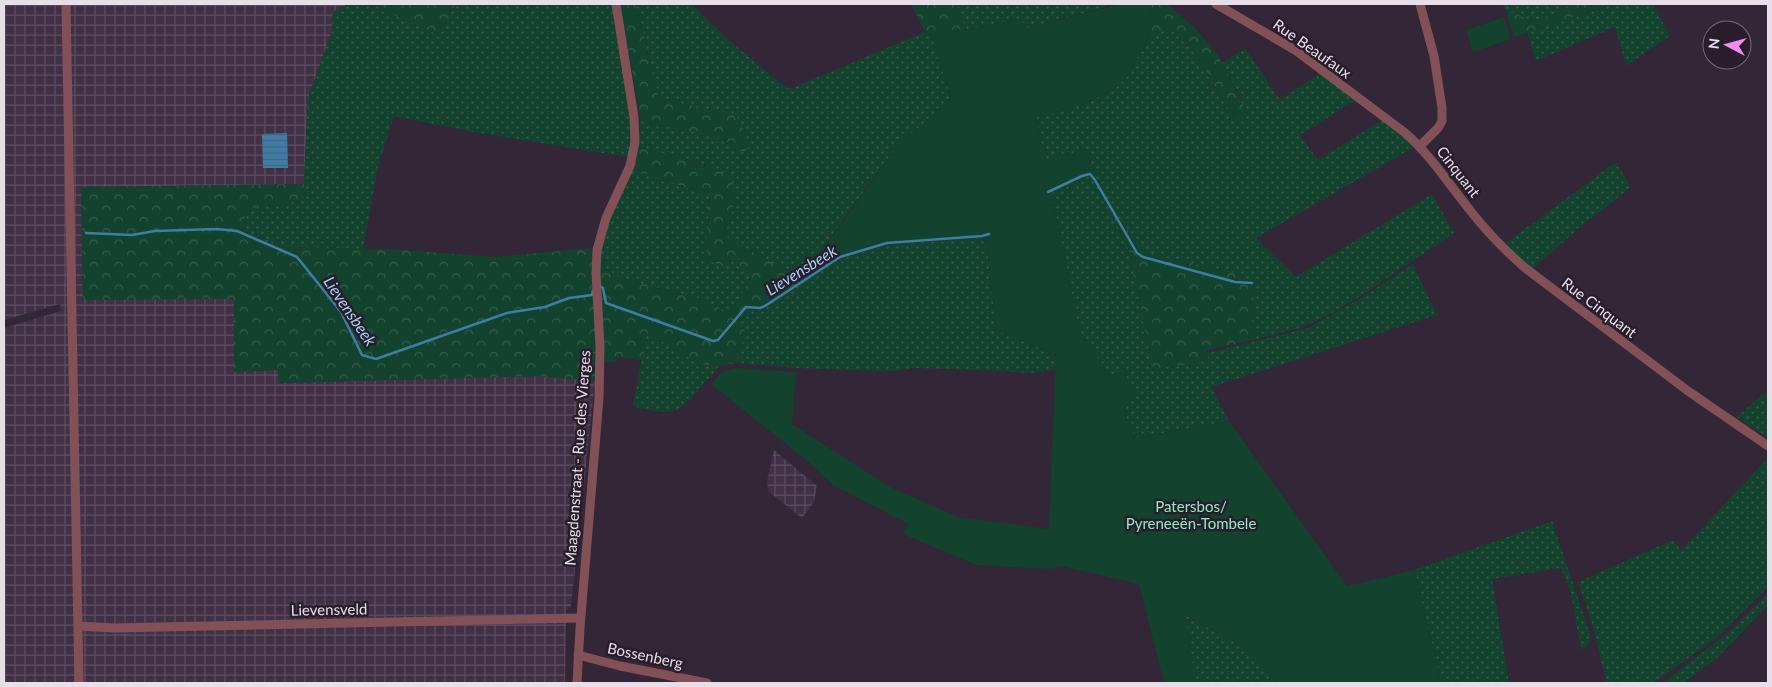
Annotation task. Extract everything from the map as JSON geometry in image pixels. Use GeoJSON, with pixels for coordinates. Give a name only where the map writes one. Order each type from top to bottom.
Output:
{"type":"FeatureCollection","features":[{"type":"Feature","properties":{"kind":"street"},"geometry":{"type":"LineString","coordinates":[[66,4],[79,683]]}},
{"type":"Feature","properties":{"kind":"street","name":"Maagdenstraat - Rue des Vierges"},"geometry":{"type":"LineString","coordinates":[[577,683],[580,618],[599,392],[600,328],[596,255],[606,218],[630,166],[635,142],[634,117],[616,4]]}},
{"type":"Feature","properties":{"kind":"street","name":"Rue Beaufaux"},"geometry":{"type":"LineString","coordinates":[[1216,4],[1295,50],[1420,146]]}},
{"type":"Feature","properties":{"kind":"street"},"geometry":{"type":"LineString","coordinates":[[1420,4],[1434,56],[1442,108],[1442,121],[1438,128],[1420,146]]}},
{"type":"Feature","properties":{"kind":"street","name":"Cinquant"},"geometry":{"type":"LineString","coordinates":[[1420,146],[1473,215]]}},
{"type":"Feature","properties":{"kind":"street","name":"Rue Cinquant"},"geometry":{"type":"LineString","coordinates":[[1473,215],[1503,248],[1524,267],[1718,413],[1768,446]]}},
{"type":"Feature","properties":{"kind":"street","name":"Lievensveld"},"geometry":{"type":"LineString","coordinates":[[78,626],[133,628],[580,618]]}},
{"type":"Feature","properties":{"kind":"street","name":"Bossenberg"},"geometry":{"type":"LineString","coordinates":[[578,655],[620,666],[707,683]]}},
{"type":"Feature","properties":{"kind":"shaded area"},"geometry":{"type":"Polygon","coordinates":[[[4,4],[348,4],[333,12],[332,31],[308,98],[304,184],[81,187],[83,300],[234,298],[234,372],[278,370],[279,383],[539,376],[595,381],[571,606],[566,610],[565,683],[4,683],[4,328],[61,311],[60,304],[4,320],[4,4]]]}},
{"type":"Feature","properties":{"kind":"shaded area"},"geometry":{"type":"Polygon","coordinates":[[[774,450],[817,486],[814,502],[802,518],[768,491],[767,481],[774,450]]]}},
{"type":"Feature","properties":{"kind":"green space"},"geometry":{"type":"Polygon","coordinates":[[[348,4],[380,4],[378,8],[437,34],[457,4],[613,4],[630,111],[631,129],[628,157],[479,133],[394,116],[378,167],[363,249],[288,247],[243,232],[246,208],[282,204],[303,199],[308,98],[332,31],[333,12],[348,4]]]}},
{"type":"Feature","properties":{"kind":"green space"},"geometry":{"type":"Polygon","coordinates":[[[380,4],[457,4],[437,34],[378,8],[380,4]]]}},
{"type":"Feature","properties":{"kind":"green space"},"geometry":{"type":"Polygon","coordinates":[[[620,4],[636,4],[659,99],[736,115],[749,146],[745,152],[738,151],[726,141],[706,134],[649,123],[640,115],[620,4]]]}},
{"type":"Feature","properties":{"kind":"green space"},"geometry":{"type":"Polygon","coordinates":[[[636,4],[691,4],[733,44],[787,88],[792,88],[930,31],[952,101],[899,143],[812,263],[795,273],[777,266],[725,236],[734,199],[704,164],[639,147],[640,115],[649,123],[706,134],[726,141],[739,151],[745,152],[736,115],[659,99],[636,4]]]}},
{"type":"Feature","properties":{"kind":"green space"},"geometry":{"type":"Polygon","coordinates":[[[911,4],[957,4],[965,30],[925,32],[911,4]]]}},
{"type":"Feature","properties":{"kind":"green space"},"geometry":{"type":"Polygon","coordinates":[[[957,4],[1106,4],[1106,7],[1028,28],[1019,19],[965,30],[957,4]]]}},
{"type":"Feature","properties":{"kind":"green space","name":"Patersbos/ Pyreneeën-Tombele"},"geometry":{"type":"Polygon","coordinates":[[[1120,4],[1152,4],[1148,40],[1127,77],[1111,91],[1081,105],[1036,118],[1045,159],[1086,150],[1095,173],[1051,193],[1080,332],[1110,376],[1124,371],[1134,392],[1124,412],[1135,438],[1229,421],[1347,586],[1414,570],[1441,683],[1276,683],[1251,652],[1186,615],[1195,683],[1164,683],[1139,584],[1061,566],[1050,569],[976,565],[903,534],[908,524],[833,485],[811,464],[711,384],[723,372],[736,368],[796,372],[792,424],[890,487],[958,517],[1049,529],[1056,355],[996,330],[986,237],[888,245],[842,258],[833,236],[899,143],[952,101],[930,31],[965,30],[1019,19],[1028,28],[1120,4]]]}},
{"type":"Feature","properties":{"kind":"green space"},"geometry":{"type":"Polygon","coordinates":[[[1152,4],[1167,4],[1192,25],[1218,55],[1247,113],[1244,119],[1236,118],[1227,107],[1197,56],[1177,35],[1165,27],[1148,40],[1152,4]]]}},
{"type":"Feature","properties":{"kind":"green space"},"geometry":{"type":"Polygon","coordinates":[[[1504,4],[1575,4],[1547,18],[1533,21],[1506,10],[1503,8],[1504,4]]]}},
{"type":"Feature","properties":{"kind":"green space"},"geometry":{"type":"Polygon","coordinates":[[[1575,4],[1598,4],[1601,8],[1514,37],[1506,10],[1533,21],[1547,18],[1575,4]]]}},
{"type":"Feature","properties":{"kind":"green space"},"geometry":{"type":"Polygon","coordinates":[[[1598,4],[1653,4],[1670,36],[1626,66],[1615,27],[1536,61],[1527,32],[1600,9],[1598,4]]]}},
{"type":"Feature","properties":{"kind":"green space"},"geometry":{"type":"Polygon","coordinates":[[[1504,17],[1511,39],[1473,52],[1466,30],[1504,17]]]}},
{"type":"Feature","properties":{"kind":"green space"},"geometry":{"type":"Polygon","coordinates":[[[1165,27],[1177,35],[1196,56],[1219,95],[1236,118],[1241,98],[1222,63],[1245,48],[1280,100],[1320,73],[1356,100],[1300,135],[1318,160],[1384,119],[1418,145],[1256,238],[1296,277],[1432,194],[1454,233],[1359,297],[1327,316],[1300,328],[1254,340],[1253,281],[1141,252],[1115,210],[1111,213],[1129,250],[1153,369],[1207,361],[1207,353],[1308,328],[1359,299],[1413,264],[1437,315],[1211,387],[1229,421],[1135,438],[1124,412],[1134,392],[1124,372],[1110,376],[1080,332],[1051,193],[1095,173],[1086,150],[1045,159],[1036,117],[1081,105],[1112,91],[1127,77],[1148,40],[1165,27]]]}},
{"type":"Feature","properties":{"kind":"green space"},"geometry":{"type":"Polygon","coordinates":[[[639,147],[705,165],[727,176],[732,182],[734,195],[725,236],[777,266],[795,273],[812,263],[833,236],[842,258],[777,298],[760,312],[746,308],[737,323],[746,334],[739,351],[739,363],[716,366],[701,363],[646,333],[642,360],[617,357],[616,362],[605,362],[599,257],[602,258],[605,267],[619,278],[698,298],[730,313],[748,284],[750,276],[740,265],[733,262],[726,260],[723,266],[706,260],[710,196],[633,169],[639,147]]]}},
{"type":"Feature","properties":{"kind":"green space"},"geometry":{"type":"Polygon","coordinates":[[[1616,162],[1631,187],[1532,269],[1503,245],[1616,162]]]}},
{"type":"Feature","properties":{"kind":"green space"},"geometry":{"type":"Polygon","coordinates":[[[633,169],[710,196],[706,260],[731,261],[740,266],[750,276],[748,284],[730,313],[698,298],[619,278],[605,267],[602,258],[599,257],[608,221],[633,169]]]}},
{"type":"Feature","properties":{"kind":"green space"},"geometry":{"type":"Polygon","coordinates":[[[304,184],[303,199],[246,209],[243,232],[288,247],[389,249],[494,257],[591,248],[597,301],[595,381],[539,376],[279,383],[278,370],[234,372],[234,299],[83,300],[81,187],[304,184]]]}},
{"type":"Feature","properties":{"kind":"green space"},"geometry":{"type":"Polygon","coordinates":[[[1115,209],[1141,252],[1234,273],[1253,281],[1254,340],[1207,350],[1208,361],[1153,369],[1129,250],[1111,213],[1115,209]]]}},
{"type":"Feature","properties":{"kind":"green space"},"geometry":{"type":"Polygon","coordinates":[[[986,237],[996,330],[1056,355],[1055,370],[1030,373],[915,368],[895,371],[874,371],[796,368],[739,363],[738,351],[744,340],[737,323],[746,308],[761,312],[777,298],[842,258],[888,245],[986,237]]]}},
{"type":"Feature","properties":{"kind":"green space"},"geometry":{"type":"Polygon","coordinates":[[[646,333],[709,366],[720,364],[694,396],[680,408],[665,412],[633,406],[646,333]]]}},
{"type":"Feature","properties":{"kind":"green space"},"geometry":{"type":"Polygon","coordinates":[[[1768,390],[1768,438],[1737,417],[1768,390]]]}},
{"type":"Feature","properties":{"kind":"green space"},"geometry":{"type":"Polygon","coordinates":[[[1768,458],[1768,587],[1717,637],[1654,683],[1607,683],[1592,623],[1578,582],[1673,540],[1681,550],[1768,458]]]}},
{"type":"Feature","properties":{"kind":"green space"},"geometry":{"type":"Polygon","coordinates":[[[1552,521],[1591,637],[1587,646],[1581,650],[1571,593],[1561,568],[1492,579],[1509,683],[1441,683],[1414,570],[1552,521]]]}},
{"type":"Feature","properties":{"kind":"green space"},"geometry":{"type":"Polygon","coordinates":[[[1768,593],[1768,605],[1716,659],[1684,683],[1663,683],[1729,632],[1768,593]]]}},
{"type":"Feature","properties":{"kind":"green space"},"geometry":{"type":"Polygon","coordinates":[[[1185,615],[1251,652],[1276,683],[1195,683],[1185,615]]]}},
{"type":"Feature","properties":{"kind":"water"},"geometry":{"type":"Polygon","coordinates":[[[287,133],[288,168],[263,168],[262,134],[287,133]]]}},
{"type":"Feature","properties":{"kind":"waterway","name":"Lievensbeek"},"geometry":{"type":"LineString","coordinates":[[1048,192],[1090,174],[1137,253],[1143,257],[1235,282],[1252,283]]}},
{"type":"Feature","properties":{"kind":"waterway","name":"Lievensbeek"},"geometry":{"type":"LineString","coordinates":[[86,233],[132,235],[155,231],[217,229],[237,231],[297,257],[341,312],[362,355],[376,359],[507,313],[545,307],[569,298],[592,295],[593,290]]}},
{"type":"Feature","properties":{"kind":"waterway","name":"Lievensbeek"},"geometry":{"type":"LineString","coordinates":[[600,286],[603,288],[606,303],[713,341],[718,340],[746,307],[760,308],[765,306],[840,257],[887,243],[989,234]]}}]}
